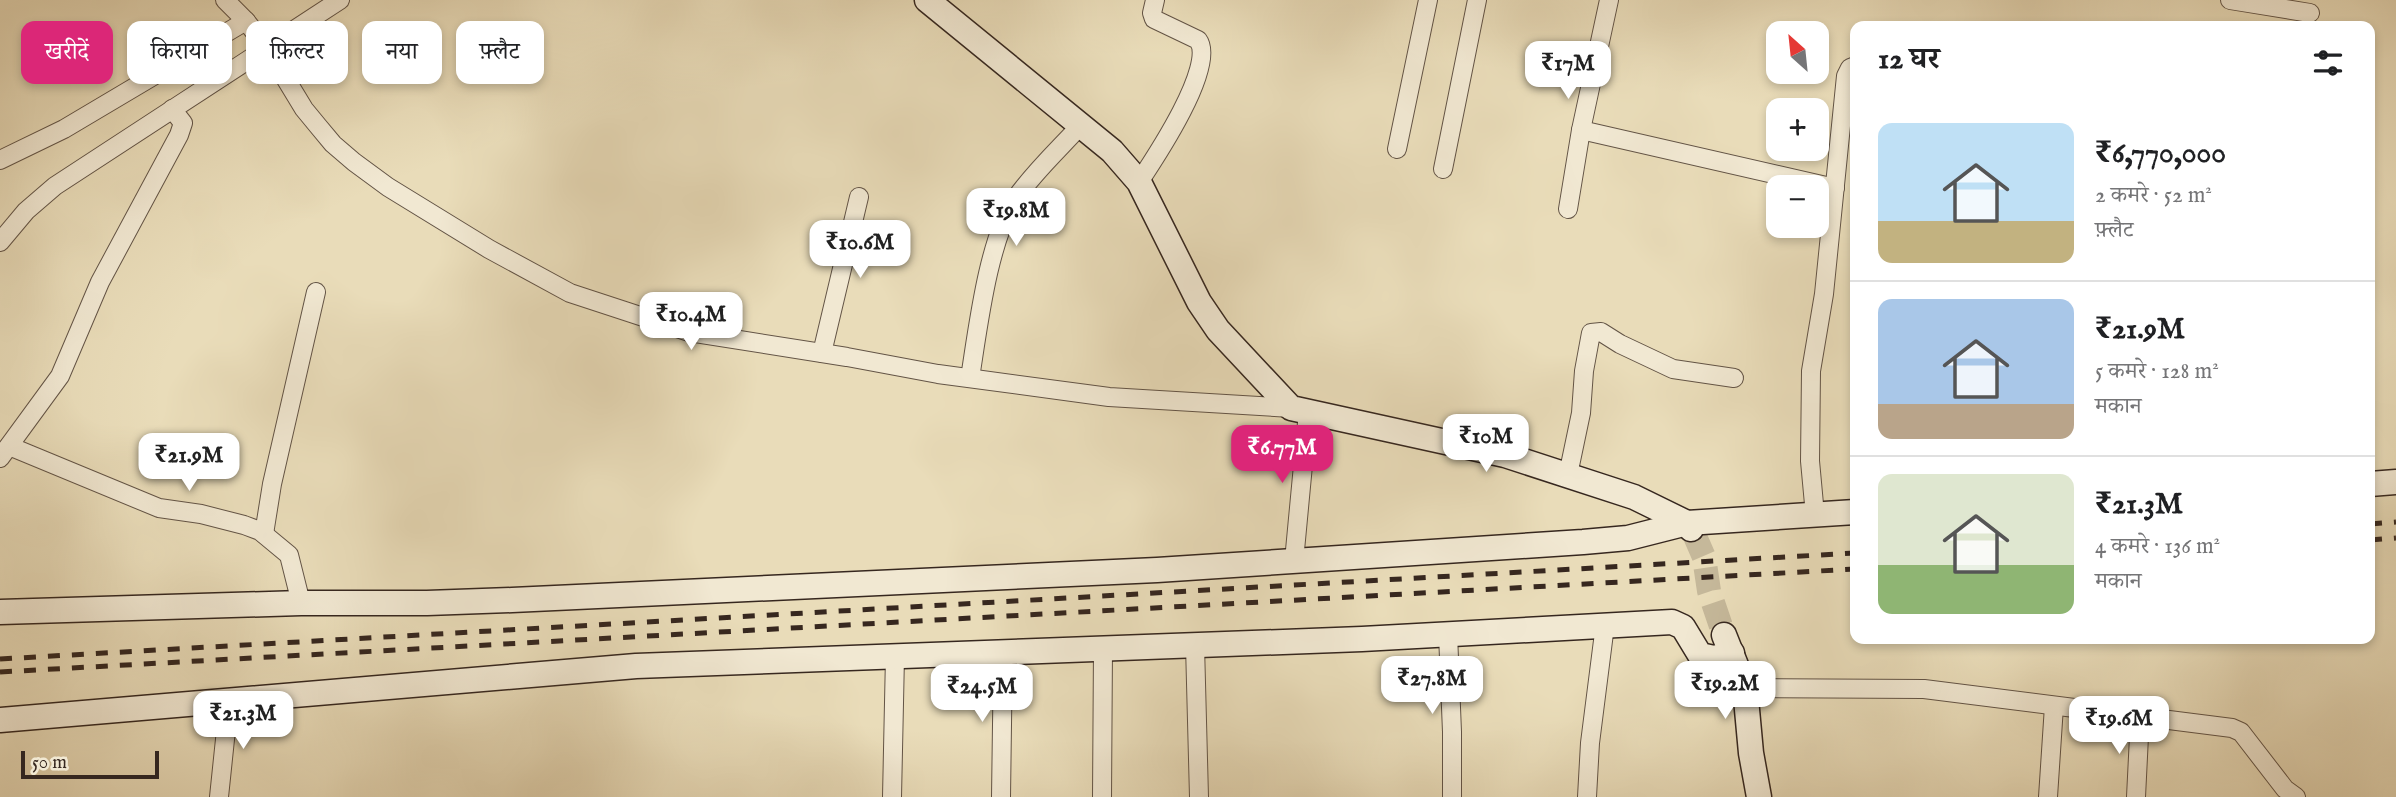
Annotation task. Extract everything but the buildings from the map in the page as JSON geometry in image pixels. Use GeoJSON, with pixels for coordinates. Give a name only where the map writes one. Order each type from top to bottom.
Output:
{"type":"FeatureCollection","features":[{"type":"Feature","properties":{"kind":"street"},"geometry":{"type":"LineString","coordinates":[[0,160],[64,129],[246,21],[225,0]]}},
{"type":"Feature","properties":{"kind":"street"},"geometry":{"type":"LineString","coordinates":[[308,21],[340,0]]}},
{"type":"Feature","properties":{"kind":"street"},"geometry":{"type":"LineString","coordinates":[[927,0],[1112,151],[1139,181],[1199,302],[1218,330],[1300,410],[1294,561]]}},
{"type":"Feature","properties":{"kind":"street"},"geometry":{"type":"LineString","coordinates":[[1139,181],[1166,143],[1197,77],[1202,51],[1198,40],[1154,19],[1152,13],[1155,0]]}},
{"type":"Feature","properties":{"kind":"street"},"geometry":{"type":"LineString","coordinates":[[1397,149],[1428,0]]}},
{"type":"Feature","properties":{"kind":"street"},"geometry":{"type":"LineString","coordinates":[[1443,169],[1477,0]]}},
{"type":"Feature","properties":{"kind":"street"},"geometry":{"type":"LineString","coordinates":[[1568,209],[1581,130],[1609,0]]}},
{"type":"Feature","properties":{"kind":"street"},"geometry":{"type":"LineString","coordinates":[[2230,0],[2310,13]]}},
{"type":"Feature","properties":{"kind":"street"},"geometry":{"type":"LineString","coordinates":[[0,242],[26,211],[55,186],[246,61]]}},
{"type":"Feature","properties":{"kind":"street"},"geometry":{"type":"LineString","coordinates":[[1815,515],[1810,461],[1811,371],[1824,294],[1846,76],[1850,68]]}},
{"type":"Feature","properties":{"kind":"street"},"geometry":{"type":"LineString","coordinates":[[289,84],[304,108],[333,144],[354,162],[544,281],[623,312],[689,332],[970,379],[1109,397],[1300,410],[1505,455],[1634,497],[1690,529]]}},
{"type":"Feature","properties":{"kind":"street"},"geometry":{"type":"LineString","coordinates":[[172,109],[180,117],[183,128],[100,282],[60,376],[4,452],[159,508],[235,522],[264,534],[289,555],[301,603]]}},
{"type":"Feature","properties":{"kind":"street"},"geometry":{"type":"LineString","coordinates":[[970,379],[984,292],[1006,216],[1016,197],[1080,126]]}},
{"type":"Feature","properties":{"kind":"street"},"geometry":{"type":"LineString","coordinates":[[1581,130],[1835,188]]}},
{"type":"Feature","properties":{"kind":"street"},"geometry":{"type":"LineString","coordinates":[[822,353],[859,197]]}},
{"type":"Feature","properties":{"kind":"street"},"geometry":{"type":"LineString","coordinates":[[264,534],[272,484],[316,292]]}},
{"type":"Feature","properties":{"kind":"street"},"geometry":{"type":"LineString","coordinates":[[1568,475],[1581,414],[1584,371],[1591,333],[1601,332],[1673,369],[1734,378]]}},
{"type":"Feature","properties":{"kind":"street"},"geometry":{"type":"LineString","coordinates":[[2375,484],[2396,482]]}},
{"type":"Feature","properties":{"kind":"street"},"geometry":{"type":"LineString","coordinates":[[0,612],[476,601],[1143,571],[1628,538],[1850,512]]}},
{"type":"Feature","properties":{"kind":"street"},"geometry":{"type":"LineString","coordinates":[[0,720],[636,666],[1362,639],[1672,622],[1683,628],[1700,655],[1714,658],[1728,644],[1745,688],[1751,753],[1759,797]]}},
{"type":"Feature","properties":{"kind":"street"},"geometry":{"type":"LineString","coordinates":[[1587,797],[1590,743],[1605,625]]}},
{"type":"Feature","properties":{"kind":"street"},"geometry":{"type":"LineString","coordinates":[[1448,634],[1452,797]]}},
{"type":"Feature","properties":{"kind":"street"},"geometry":{"type":"LineString","coordinates":[[1195,645],[1199,797]]}},
{"type":"Feature","properties":{"kind":"street"},"geometry":{"type":"LineString","coordinates":[[1102,797],[1103,648]]}},
{"type":"Feature","properties":{"kind":"street"},"geometry":{"type":"LineString","coordinates":[[1001,797],[1003,652]]}},
{"type":"Feature","properties":{"kind":"street"},"geometry":{"type":"LineString","coordinates":[[892,797],[895,656]]}},
{"type":"Feature","properties":{"kind":"street"},"geometry":{"type":"LineString","coordinates":[[1745,688],[1924,689],[2232,728],[2241,732],[2285,789],[2296,797]]}},
{"type":"Feature","properties":{"kind":"street"},"geometry":{"type":"LineString","coordinates":[[219,797],[229,701]]}},
{"type":"Feature","properties":{"kind":"street"},"geometry":{"type":"LineString","coordinates":[[2048,797],[2054,706]]}},
{"type":"Feature","properties":{"kind":"street"},"geometry":{"type":"LineString","coordinates":[[2136,797],[2140,716]]}},
{"type":"Feature","properties":{"kind":"tunnel"},"geometry":{"type":"LineString","coordinates":[[1694,534],[1704,557],[1709,591],[1724,635]]}},
{"type":"Feature","properties":{"kind":"railway"},"geometry":{"type":"LineString","coordinates":[[2375,524],[2396,522]]}},
{"type":"Feature","properties":{"kind":"railway"},"geometry":{"type":"LineString","coordinates":[[2375,540],[2396,538]]}},
{"type":"Feature","properties":{"kind":"railway"},"geometry":{"type":"LineString","coordinates":[[0,659],[1850,553]]}},
{"type":"Feature","properties":{"kind":"railway"},"geometry":{"type":"LineString","coordinates":[[0,672],[1850,569]]}}]}
